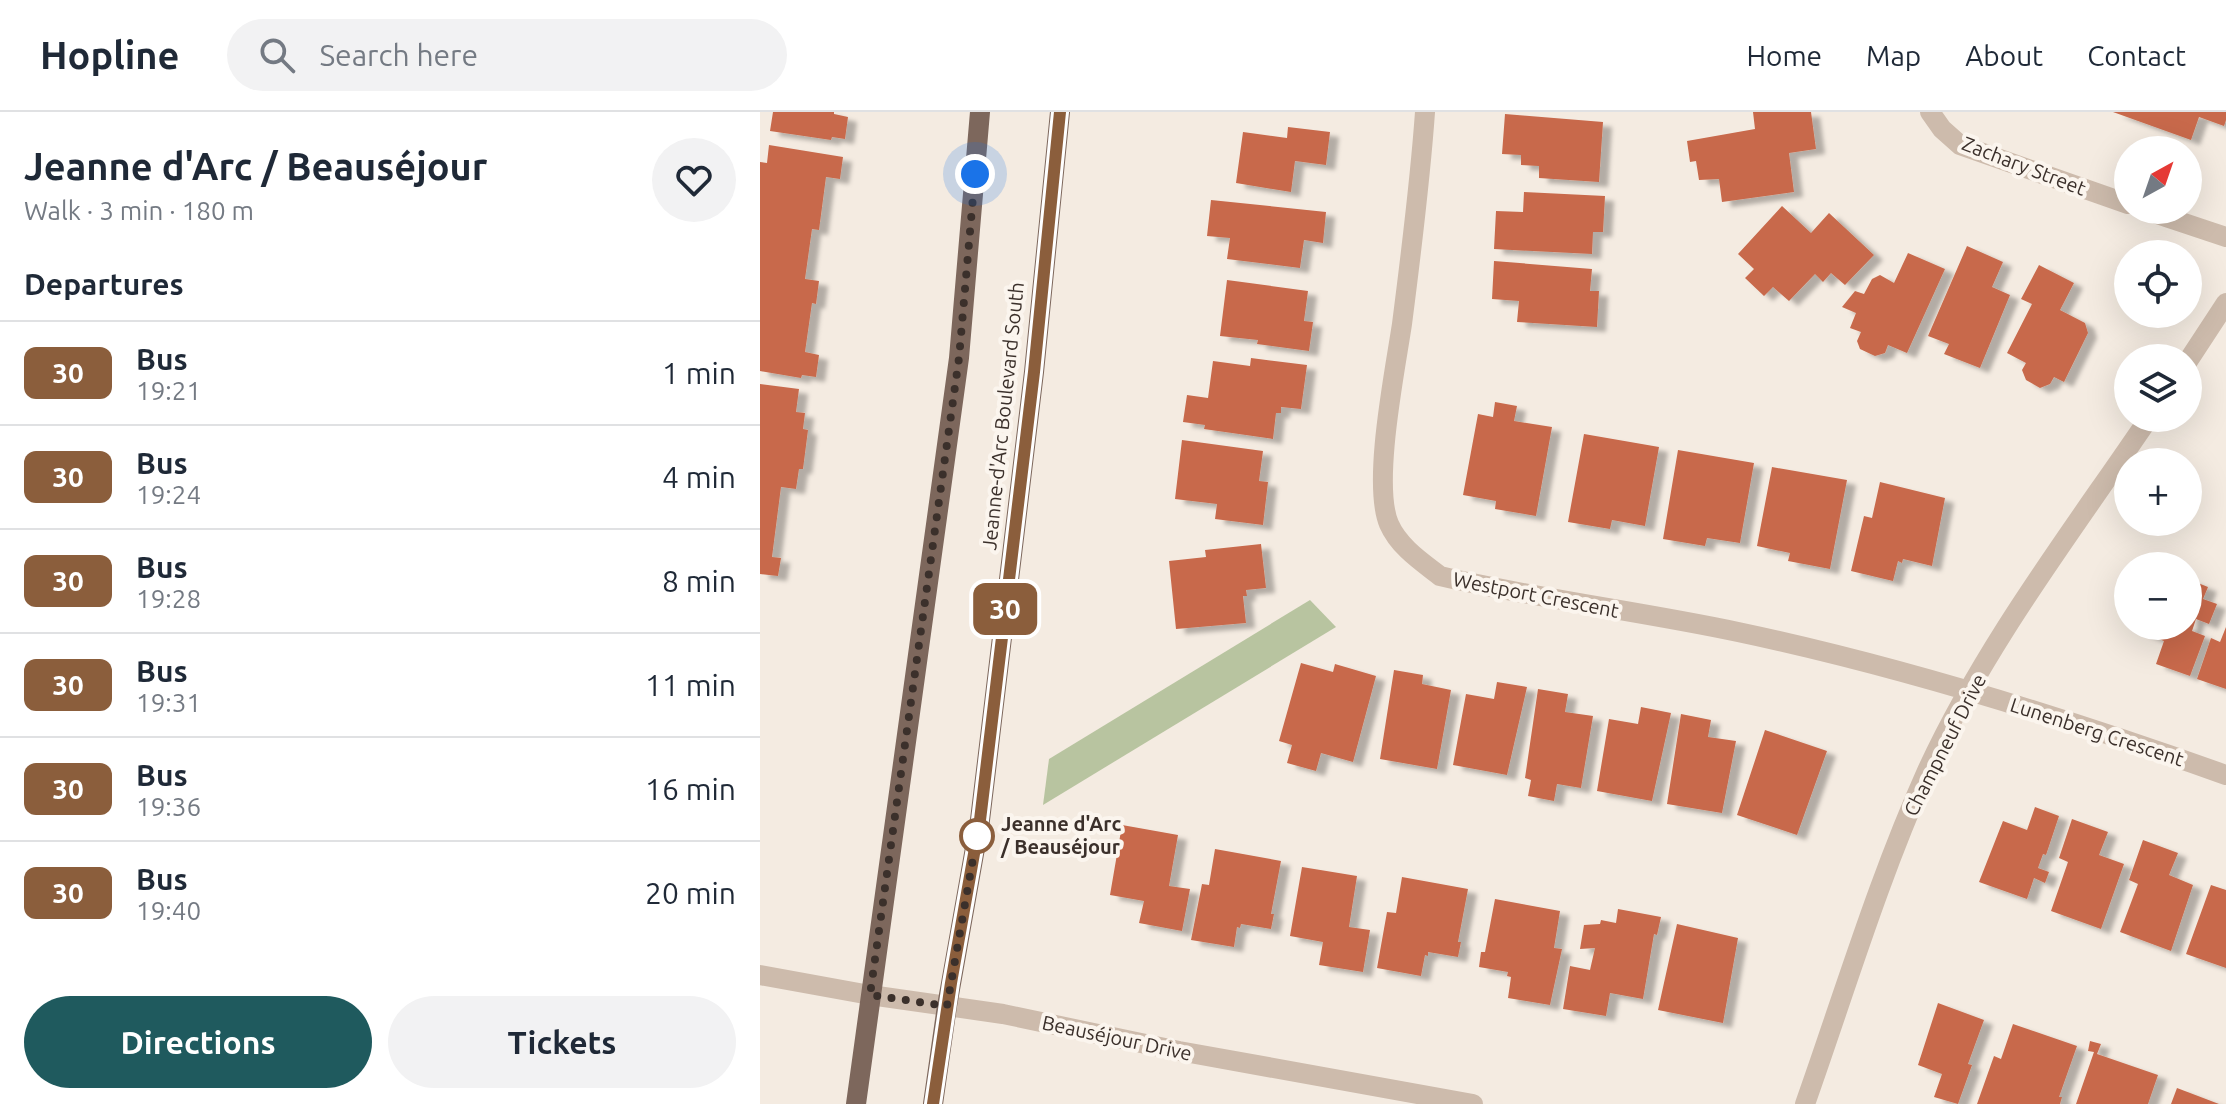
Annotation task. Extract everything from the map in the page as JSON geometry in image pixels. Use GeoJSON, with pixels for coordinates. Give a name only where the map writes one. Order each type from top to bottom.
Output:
{"type":"FeatureCollection","features":[{"type":"Feature","properties":{"kind":"main road"},"geometry":{"type":"LineString","coordinates":[[856,1104],[959,358],[980,112]]}},
{"type":"Feature","properties":{"kind":"main road","name":"Jeanne-d'Arc Boulevard South"},"geometry":{"type":"LineString","coordinates":[[933,1104],[980,820],[1034,372],[1060,112]]}},
{"type":"Feature","properties":{"kind":"street","name":"Westport Crescent"},"geometry":{"type":"LineString","coordinates":[[1425,112],[1419,190],[1385,448],[1383,492],[1389,525],[1409,552],[1440,576],[1737,632],[1904,670],[1968,692]]}},
{"type":"Feature","properties":{"kind":"street","name":"Zachary Street"},"geometry":{"type":"LineString","coordinates":[[1930,112],[1942,129],[1960,145],[2114,199]]}},
{"type":"Feature","properties":{"kind":"street"},"geometry":{"type":"LineString","coordinates":[[2187,224],[2226,237]]}},
{"type":"Feature","properties":{"kind":"street"},"geometry":{"type":"LineString","coordinates":[[2199,344],[2226,303]]}},
{"type":"Feature","properties":{"kind":"street","name":"Champneuf Drive"},"geometry":{"type":"LineString","coordinates":[[1805,1104],[1894,852],[1927,772],[1968,692],[2028,596],[2139,432]]}},
{"type":"Feature","properties":{"kind":"street","name":"Lunenberg Crescent"},"geometry":{"type":"LineString","coordinates":[[1968,692],[2042,712],[2226,775]]}},
{"type":"Feature","properties":{"kind":"street","name":"Beauséjour Drive"},"geometry":{"type":"LineString","coordinates":[[760,975],[1003,1014],[1179,1051],[1473,1104]]}},
{"type":"Feature","properties":{"kind":"green space"},"geometry":{"type":"Polygon","coordinates":[[[1310,600],[1336,627],[1043,805],[1049,759],[1310,600]]]}},
{"type":"Feature","properties":{"kind":"building"},"geometry":{"type":"Polygon","coordinates":[[[773,112],[834,112],[848,117],[845,139],[832,137],[831,140],[770,131],[773,112]]]}},
{"type":"Feature","properties":{"kind":"building"},"geometry":{"type":"Polygon","coordinates":[[[1753,112],[1811,112],[1816,149],[1789,153],[1794,192],[1722,202],[1719,179],[1699,180],[1696,161],[1690,162],[1687,141],[1755,129],[1753,112]]]}},
{"type":"Feature","properties":{"kind":"building"},"geometry":{"type":"Polygon","coordinates":[[[2113,112],[2226,112],[2224,126],[2199,117],[2192,136],[2180,136],[2113,112]]]}},
{"type":"Feature","properties":{"kind":"building"},"geometry":{"type":"Polygon","coordinates":[[[1505,114],[1603,122],[1599,182],[1539,178],[1539,166],[1521,165],[1521,155],[1502,154],[1505,114]]]}},
{"type":"Feature","properties":{"kind":"building"},"geometry":{"type":"Polygon","coordinates":[[[1288,127],[1330,132],[1326,165],[1295,161],[1291,192],[1236,183],[1243,132],[1287,138],[1288,127]]]}},
{"type":"Feature","properties":{"kind":"building"},"geometry":{"type":"Polygon","coordinates":[[[769,145],[843,157],[840,179],[826,177],[819,230],[812,229],[805,279],[819,281],[816,304],[812,303],[805,352],[819,355],[816,377],[802,375],[801,378],[760,371],[760,162],[767,163],[769,145]]]}},
{"type":"Feature","properties":{"kind":"building"},"geometry":{"type":"Polygon","coordinates":[[[1524,192],[1605,196],[1603,232],[1593,232],[1592,254],[1494,249],[1496,211],[1523,212],[1524,192]]]}},
{"type":"Feature","properties":{"kind":"building"},"geometry":{"type":"Polygon","coordinates":[[[1211,200],[1326,212],[1323,243],[1304,240],[1300,268],[1227,259],[1230,238],[1207,236],[1211,200]]]}},
{"type":"Feature","properties":{"kind":"building"},"geometry":{"type":"Polygon","coordinates":[[[1782,206],[1811,233],[1829,213],[1874,255],[1845,285],[1831,273],[1823,282],[1815,274],[1789,301],[1773,287],[1764,296],[1745,278],[1754,269],[1738,254],[1782,206]]]}},
{"type":"Feature","properties":{"kind":"building"},"geometry":{"type":"Polygon","coordinates":[[[1967,246],[2003,262],[1992,287],[2010,295],[1980,368],[1944,354],[1949,344],[1928,336],[1967,246]]]}},
{"type":"Feature","properties":{"kind":"building"},"geometry":{"type":"Polygon","coordinates":[[[1908,253],[1945,269],[1907,353],[1888,345],[1885,353],[1875,356],[1860,349],[1857,341],[1861,332],[1850,328],[1856,313],[1842,307],[1855,291],[1864,294],[1872,279],[1880,275],[1894,283],[1908,253]]]}},
{"type":"Feature","properties":{"kind":"building"},"geometry":{"type":"Polygon","coordinates":[[[1494,261],[1592,269],[1590,291],[1599,291],[1597,327],[1517,322],[1519,301],[1492,299],[1494,261]]]}},
{"type":"Feature","properties":{"kind":"building"},"geometry":{"type":"Polygon","coordinates":[[[2039,265],[2074,283],[2060,310],[2085,323],[2088,333],[2064,382],[2054,377],[2050,384],[2040,388],[2026,380],[2022,370],[2026,363],[2007,353],[2032,304],[2021,299],[2039,265]]]}},
{"type":"Feature","properties":{"kind":"building"},"geometry":{"type":"Polygon","coordinates":[[[1227,280],[1308,291],[1304,321],[1313,322],[1309,351],[1220,336],[1227,280]]]}},
{"type":"Feature","properties":{"kind":"building"},"geometry":{"type":"Polygon","coordinates":[[[1251,358],[1307,365],[1301,409],[1281,407],[1281,413],[1276,413],[1273,439],[1204,429],[1205,425],[1183,422],[1187,395],[1208,398],[1213,361],[1250,366],[1251,358]]]}},
{"type":"Feature","properties":{"kind":"building"},"geometry":{"type":"Polygon","coordinates":[[[760,384],[799,389],[796,412],[805,413],[803,429],[808,430],[803,469],[799,469],[796,489],[781,487],[772,557],[781,558],[778,576],[760,574],[760,384]]]}},
{"type":"Feature","properties":{"kind":"building"},"geometry":{"type":"Polygon","coordinates":[[[1495,402],[1517,406],[1514,421],[1552,427],[1536,516],[1495,509],[1496,501],[1463,495],[1478,414],[1493,417],[1495,402]]]}},
{"type":"Feature","properties":{"kind":"building"},"geometry":{"type":"Polygon","coordinates":[[[1584,434],[1659,447],[1645,526],[1612,520],[1610,529],[1568,522],[1584,434]]]}},
{"type":"Feature","properties":{"kind":"building"},"geometry":{"type":"Polygon","coordinates":[[[1182,440],[1263,451],[1259,481],[1268,482],[1263,525],[1215,519],[1217,504],[1175,499],[1182,440]]]}},
{"type":"Feature","properties":{"kind":"building"},"geometry":{"type":"Polygon","coordinates":[[[1678,450],[1754,463],[1740,543],[1707,538],[1705,546],[1663,539],[1678,450]]]}},
{"type":"Feature","properties":{"kind":"building"},"geometry":{"type":"Polygon","coordinates":[[[1772,467],[1847,480],[1830,569],[1788,561],[1790,553],[1757,546],[1772,467]]]}},
{"type":"Feature","properties":{"kind":"building"},"geometry":{"type":"Polygon","coordinates":[[[1880,482],[1945,498],[1932,566],[1903,559],[1902,563],[1898,561],[1893,581],[1851,571],[1864,516],[1872,518],[1880,482]]]}},
{"type":"Feature","properties":{"kind":"building"},"geometry":{"type":"Polygon","coordinates":[[[1261,544],[1266,588],[1246,590],[1247,596],[1243,596],[1246,623],[1176,629],[1169,561],[1206,557],[1205,550],[1261,544]]]}},
{"type":"Feature","properties":{"kind":"building"},"geometry":{"type":"Polygon","coordinates":[[[2202,585],[2208,587],[2203,599],[2217,604],[2209,624],[2202,621],[2202,585]]]}},
{"type":"Feature","properties":{"kind":"building"},"geometry":{"type":"Polygon","coordinates":[[[2226,627],[2226,689],[2197,679],[2211,638],[2220,642],[2226,627]]]}},
{"type":"Feature","properties":{"kind":"building"},"geometry":{"type":"Polygon","coordinates":[[[2202,635],[2205,636],[2190,676],[2156,664],[2164,641],[2161,640],[2202,640],[2202,635]]]}},
{"type":"Feature","properties":{"kind":"building"},"geometry":{"type":"Polygon","coordinates":[[[1301,663],[1333,672],[1335,664],[1376,676],[1353,762],[1321,753],[1316,771],[1287,763],[1292,745],[1279,741],[1301,663]]]}},
{"type":"Feature","properties":{"kind":"building"},"geometry":{"type":"Polygon","coordinates":[[[1394,670],[1423,675],[1422,684],[1451,690],[1437,769],[1380,759],[1394,670]]]}},
{"type":"Feature","properties":{"kind":"building"},"geometry":{"type":"Polygon","coordinates":[[[1497,682],[1527,687],[1507,775],[1453,765],[1466,694],[1494,699],[1497,682]]]}},
{"type":"Feature","properties":{"kind":"building"},"geometry":{"type":"Polygon","coordinates":[[[1538,689],[1568,694],[1565,712],[1593,716],[1581,788],[1557,784],[1554,801],[1528,796],[1531,780],[1525,778],[1538,689]]]}},
{"type":"Feature","properties":{"kind":"building"},"geometry":{"type":"Polygon","coordinates":[[[1641,707],[1671,713],[1652,801],[1597,791],[1609,719],[1638,724],[1641,707]]]}},
{"type":"Feature","properties":{"kind":"building"},"geometry":{"type":"Polygon","coordinates":[[[1681,714],[1711,720],[1708,737],[1736,741],[1722,813],[1667,804],[1681,714]]]}},
{"type":"Feature","properties":{"kind":"building"},"geometry":{"type":"Polygon","coordinates":[[[1765,730],[1827,751],[1797,835],[1737,815],[1765,730]]]}},
{"type":"Feature","properties":{"kind":"building"},"geometry":{"type":"Polygon","coordinates":[[[2035,807],[2059,816],[2046,855],[2043,854],[2038,868],[2049,872],[2045,883],[2034,878],[2027,899],[1979,882],[2003,821],[2027,830],[2035,807]]]}},
{"type":"Feature","properties":{"kind":"building"},"geometry":{"type":"Polygon","coordinates":[[[2072,819],[2108,832],[2099,855],[2124,864],[2101,929],[2051,911],[2068,862],[2059,858],[2072,819]]]}},
{"type":"Feature","properties":{"kind":"building"},"geometry":{"type":"Polygon","coordinates":[[[1122,825],[1178,835],[1169,886],[1190,889],[1182,931],[1139,923],[1144,901],[1110,895],[1122,825]]]}},
{"type":"Feature","properties":{"kind":"building"},"geometry":{"type":"Polygon","coordinates":[[[2143,840],[2178,853],[2169,875],[2193,885],[2171,951],[2120,932],[2138,884],[2129,880],[2143,840]]]}},
{"type":"Feature","properties":{"kind":"building"},"geometry":{"type":"Polygon","coordinates":[[[1215,849],[1281,861],[1271,929],[1241,924],[1240,928],[1237,927],[1234,947],[1191,940],[1202,884],[1209,885],[1215,849]]]}},
{"type":"Feature","properties":{"kind":"building"},"geometry":{"type":"Polygon","coordinates":[[[1302,867],[1357,876],[1349,927],[1370,930],[1363,972],[1319,965],[1323,942],[1290,936],[1302,867]]]}},
{"type":"Feature","properties":{"kind":"building"},"geometry":{"type":"Polygon","coordinates":[[[1402,877],[1468,889],[1458,957],[1428,952],[1421,976],[1377,968],[1387,912],[1396,913],[1402,877]]]}},
{"type":"Feature","properties":{"kind":"building"},"geometry":{"type":"Polygon","coordinates":[[[2211,885],[2226,890],[2226,968],[2186,954],[2211,885]]]}},
{"type":"Feature","properties":{"kind":"building"},"geometry":{"type":"Polygon","coordinates":[[[1495,899],[1560,911],[1554,948],[1562,949],[1550,1005],[1508,998],[1511,977],[1507,976],[1508,972],[1479,967],[1481,952],[1485,952],[1495,899]]]}},
{"type":"Feature","properties":{"kind":"building"},"geometry":{"type":"Polygon","coordinates":[[[1618,909],[1661,917],[1657,935],[1654,934],[1643,999],[1610,993],[1606,1016],[1563,1009],[1570,966],[1590,970],[1595,948],[1580,949],[1584,925],[1600,924],[1601,920],[1616,923],[1618,909]]]}},
{"type":"Feature","properties":{"kind":"building"},"geometry":{"type":"Polygon","coordinates":[[[1677,924],[1738,938],[1723,1023],[1658,1010],[1677,924]]]}},
{"type":"Feature","properties":{"kind":"building"},"geometry":{"type":"Polygon","coordinates":[[[1938,1003],[1984,1020],[1958,1104],[1934,1097],[1942,1074],[1918,1065],[1938,1003]]]}},
{"type":"Feature","properties":{"kind":"building"},"geometry":{"type":"Polygon","coordinates":[[[2013,1024],[2077,1046],[2059,1097],[2062,1097],[2060,1104],[1977,1104],[1994,1056],[2001,1059],[2013,1024]]]}},
{"type":"Feature","properties":{"kind":"building"},"geometry":{"type":"Polygon","coordinates":[[[2090,1041],[2101,1044],[2097,1054],[2158,1075],[2148,1104],[2076,1104],[2094,1052],[2088,1051],[2090,1041]]]}},
{"type":"Feature","properties":{"kind":"building"},"geometry":{"type":"Polygon","coordinates":[[[2177,1088],[2219,1104],[2171,1104],[2177,1088]]]}},
{"type":"Feature","properties":{"kind":"bus line","name":"30"},"geometry":{"type":"LineString","coordinates":[[933,1104],[980,820],[1034,372],[1060,112]]}},
{"type":"Feature","properties":{"kind":"place","name":"Jeanne d'Arc / Beauséjour"},"geometry":{"type":"Point","coordinates":[977,836]}},
{"type":"Feature","properties":{"kind":"route"},"geometry":{"type":"LineString","coordinates":[[975,174],[959,358],[870,995],[947,1006],[977,836]]}}]}
